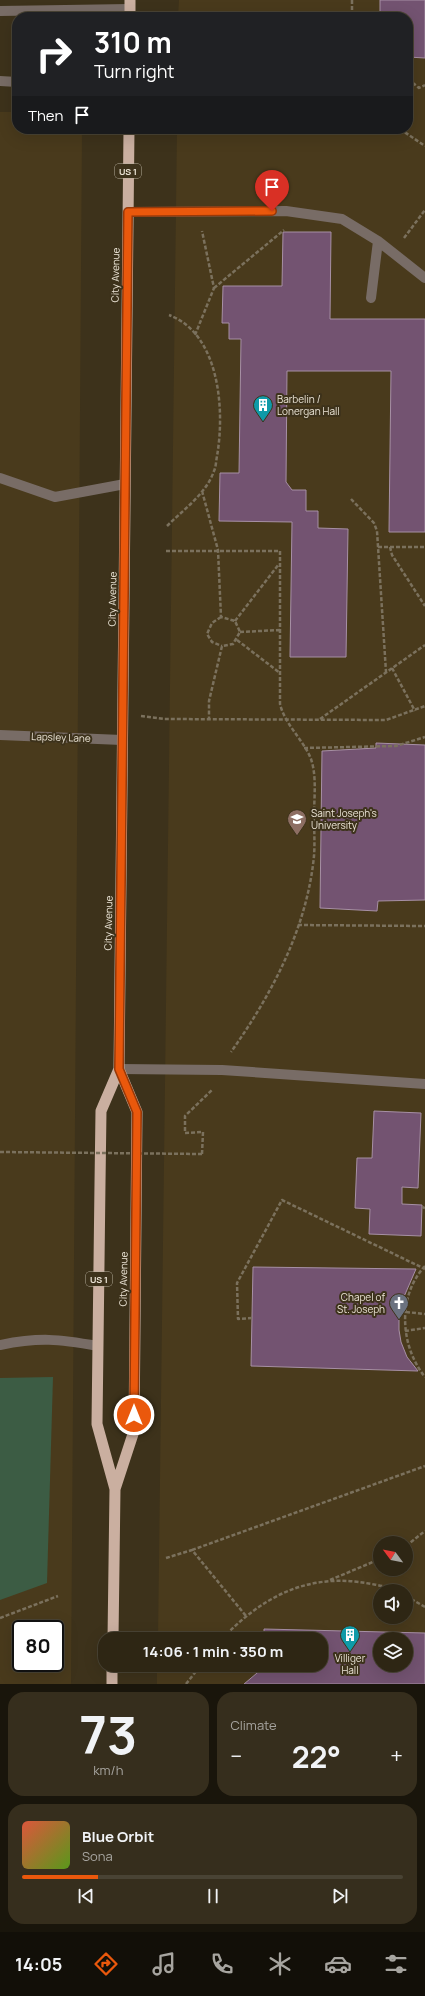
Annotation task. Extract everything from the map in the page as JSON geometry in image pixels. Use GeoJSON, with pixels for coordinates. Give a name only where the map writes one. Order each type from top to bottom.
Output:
{"type":"FeatureCollection","features":[{"type":"Feature","properties":{"kind":"highway","name":"City Avenue"},"geometry":{"type":"LineString","coordinates":[[112,1632],[115,1489],[97,1424],[101,1111],[119,1069],[129,134]]}},
{"type":"Feature","properties":{"kind":"highway","name":"City Avenue"},"geometry":{"type":"LineString","coordinates":[[115,1489],[134,1431],[137,1112],[119,1069]]}},
{"type":"Feature","properties":{"kind":"highway"},"geometry":{"type":"LineString","coordinates":[[112,1672],[112,1684]]}},
{"type":"Feature","properties":{"kind":"street"},"geometry":{"type":"LineString","coordinates":[[0,11],[53,4],[130,9]]}},
{"type":"Feature","properties":{"kind":"street"},"geometry":{"type":"LineString","coordinates":[[0,81],[12,82]]}},
{"type":"Feature","properties":{"kind":"street"},"geometry":{"type":"LineString","coordinates":[[128,212],[286,211],[342,219],[378,241],[425,278]]}},
{"type":"Feature","properties":{"kind":"street"},"geometry":{"type":"LineString","coordinates":[[371,298],[378,241]]}},
{"type":"Feature","properties":{"kind":"street"},"geometry":{"type":"LineString","coordinates":[[0,478],[55,497],[125,484]]}},
{"type":"Feature","properties":{"kind":"street","name":"Lapsley Lane"},"geometry":{"type":"LineString","coordinates":[[0,735],[122,740]]}},
{"type":"Feature","properties":{"kind":"street"},"geometry":{"type":"LineString","coordinates":[[119,1069],[222,1070],[425,1084]]}},
{"type":"Feature","properties":{"kind":"street"},"geometry":{"type":"LineString","coordinates":[[0,1345],[40,1339],[55,1339],[98,1346]]}},
{"type":"Feature","properties":{"kind":"path"},"geometry":{"type":"LineString","coordinates":[[352,0],[352,12]]}},
{"type":"Feature","properties":{"kind":"path"},"geometry":{"type":"LineString","coordinates":[[413,84],[418,88],[425,85]]}},
{"type":"Feature","properties":{"kind":"path"},"geometry":{"type":"LineString","coordinates":[[407,134],[425,146]]}},
{"type":"Feature","properties":{"kind":"path"},"geometry":{"type":"LineString","coordinates":[[393,253],[425,210]]}},
{"type":"Feature","properties":{"kind":"path"},"geometry":{"type":"LineString","coordinates":[[195,335],[214,288],[304,213]]}},
{"type":"Feature","properties":{"kind":"path"},"geometry":{"type":"LineString","coordinates":[[201,228],[214,288]]}},
{"type":"Feature","properties":{"kind":"path"},"geometry":{"type":"LineString","coordinates":[[167,526],[202,491],[215,470],[220,442],[219,396],[211,362],[195,335],[180,319],[169,315]]}},
{"type":"Feature","properties":{"kind":"path"},"geometry":{"type":"LineString","coordinates":[[202,491],[218,550],[221,617]]}},
{"type":"Feature","properties":{"kind":"path"},"geometry":{"type":"LineString","coordinates":[[352,499],[374,523],[378,546],[386,672]]}},
{"type":"Feature","properties":{"kind":"path"},"geometry":{"type":"LineString","coordinates":[[378,546],[425,547]]}},
{"type":"Feature","properties":{"kind":"path"},"geometry":{"type":"LineString","coordinates":[[390,547],[392,555],[425,606]]}},
{"type":"Feature","properties":{"kind":"path"},"geometry":{"type":"LineString","coordinates":[[0,1152],[202,1154],[203,1132],[185,1133],[185,1116],[213,1090],[226,1059],[243,1034],[282,968],[298,925],[310,883],[314,855],[315,778],[311,759],[285,718],[280,704],[280,551],[166,551]]}},
{"type":"Feature","properties":{"kind":"path"},"geometry":{"type":"LineString","coordinates":[[235,620],[280,563]]}},
{"type":"Feature","properties":{"kind":"path"},"geometry":{"type":"LineString","coordinates":[[221,617],[235,620],[240,632],[237,640],[233,644],[222,646],[212,642],[208,634],[208,630],[212,623],[221,617]]}},
{"type":"Feature","properties":{"kind":"path"},"geometry":{"type":"LineString","coordinates":[[240,632],[280,630]]}},
{"type":"Feature","properties":{"kind":"path"},"geometry":{"type":"LineString","coordinates":[[237,640],[280,673]]}},
{"type":"Feature","properties":{"kind":"path"},"geometry":{"type":"LineString","coordinates":[[320,719],[425,645]]}},
{"type":"Feature","properties":{"kind":"path"},"geometry":{"type":"LineString","coordinates":[[209,718],[209,701],[222,646]]}},
{"type":"Feature","properties":{"kind":"path"},"geometry":{"type":"LineString","coordinates":[[392,668],[415,711]]}},
{"type":"Feature","properties":{"kind":"path"},"geometry":{"type":"LineString","coordinates":[[122,714],[164,719],[285,718],[386,720],[415,711],[425,706]]}},
{"type":"Feature","properties":{"kind":"path"},"geometry":{"type":"LineString","coordinates":[[304,748],[396,746],[425,737]]}},
{"type":"Feature","properties":{"kind":"path"},"geometry":{"type":"LineString","coordinates":[[298,925],[425,926]]}},
{"type":"Feature","properties":{"kind":"path"},"geometry":{"type":"LineString","coordinates":[[252,1318],[238,1319],[237,1283],[282,1200],[424,1268],[412,1287],[406,1312],[405,1331],[412,1357],[425,1377]]}},
{"type":"Feature","properties":{"kind":"path"},"geometry":{"type":"LineString","coordinates":[[406,1312],[425,1314]]}},
{"type":"Feature","properties":{"kind":"path"},"geometry":{"type":"LineString","coordinates":[[399,1320],[405,1320]]}},
{"type":"Feature","properties":{"kind":"path"},"geometry":{"type":"LineString","coordinates":[[405,1331],[425,1328]]}},
{"type":"Feature","properties":{"kind":"path"},"geometry":{"type":"LineString","coordinates":[[166,1558],[425,1466]]}},
{"type":"Feature","properties":{"kind":"path"},"geometry":{"type":"LineString","coordinates":[[413,1540],[425,1531]]}},
{"type":"Feature","properties":{"kind":"path"},"geometry":{"type":"LineString","coordinates":[[192,1550],[246,1616]]}},
{"type":"Feature","properties":{"kind":"path"},"geometry":{"type":"LineString","coordinates":[[327,1581],[373,1562]]}},
{"type":"Feature","properties":{"kind":"path"},"geometry":{"type":"LineString","coordinates":[[229,1632],[246,1616],[277,1596],[306,1584],[344,1580],[373,1584]]}},
{"type":"Feature","properties":{"kind":"path"},"geometry":{"type":"LineString","coordinates":[[0,1618],[58,1596]]}},
{"type":"Feature","properties":{"kind":"path"},"geometry":{"type":"LineString","coordinates":[[413,1600],[425,1607]]}},
{"type":"Feature","properties":{"kind":"path"},"geometry":{"type":"LineString","coordinates":[[186,1684],[195,1672]]}},
{"type":"Feature","properties":{"kind":"shaded area","name":"Saint Joseph's University"},"geometry":{"type":"Polygon","coordinates":[[[179,0],[425,0],[425,1684],[157,1684],[157,1672],[328,1672],[328,1632],[158,1632],[177,134],[413,134],[413,12],[178,12],[179,0]]]}},
{"type":"Feature","properties":{"kind":"shaded area"},"geometry":{"type":"Polygon","coordinates":[[[0,112],[12,112],[12,134],[82,134],[71,1684],[0,1684],[0,112]]]}},
{"type":"Feature","properties":{"kind":"green space"},"geometry":{"type":"Polygon","coordinates":[[[53,1377],[47,1583],[0,1600],[0,1378],[53,1377]]]}},
{"type":"Feature","properties":{"kind":"building"},"geometry":{"type":"Polygon","coordinates":[[[380,0],[425,0],[425,58],[413,57],[413,12],[380,12],[380,0]]]}},
{"type":"Feature","properties":{"kind":"building","name":"Barbelin / Lonergan Hall"},"geometry":{"type":"Polygon","coordinates":[[[283,232],[331,232],[330,319],[425,319],[425,532],[389,532],[391,371],[287,371],[286,482],[292,490],[306,490],[306,511],[318,511],[318,528],[348,529],[346,657],[290,657],[292,522],[219,521],[220,473],[239,473],[241,339],[229,339],[229,323],[222,323],[223,286],[282,286],[283,232]]]}},
{"type":"Feature","properties":{"kind":"building"},"geometry":{"type":"Polygon","coordinates":[[[376,743],[425,745],[425,900],[378,901],[377,911],[320,908],[322,751],[376,748],[376,743]]]}},
{"type":"Feature","properties":{"kind":"building"},"geometry":{"type":"Polygon","coordinates":[[[374,1111],[421,1113],[418,1188],[402,1187],[402,1204],[422,1205],[421,1236],[369,1234],[370,1209],[355,1208],[357,1158],[372,1158],[374,1111]]]}},
{"type":"Feature","properties":{"kind":"building","name":"Chapel of St. Joseph"},"geometry":{"type":"Polygon","coordinates":[[[253,1267],[416,1269],[403,1299],[399,1315],[399,1330],[401,1342],[407,1357],[418,1371],[251,1366],[253,1267]]]}},
{"type":"Feature","properties":{"kind":"building","name":"Villiger Hall"},"geometry":{"type":"Polygon","coordinates":[[[264,1629],[385,1632],[373,1632],[373,1672],[413,1672],[413,1633],[425,1633],[425,1684],[244,1684],[258,1672],[328,1672],[328,1632],[264,1632],[264,1629]]]}},
{"type":"Feature","properties":{"kind":"place","name":"Barbelin / Lonergan Hall"},"geometry":{"type":"Point","coordinates":[263,422]}},
{"type":"Feature","properties":{"kind":"place","name":"Saint Joseph's University"},"geometry":{"type":"Point","coordinates":[297,836]}},
{"type":"Feature","properties":{"kind":"place","name":"Chapel of St. Joseph"},"geometry":{"type":"Point","coordinates":[399,1320]}},
{"type":"Feature","properties":{"kind":"place","name":"Villiger Hall"},"geometry":{"type":"Point","coordinates":[350,1652]}},
{"type":"Feature","properties":{"kind":"route"},"geometry":{"type":"LineString","coordinates":[[134,1415],[137,1112],[119,1069],[128,212],[272,211]]}}]}
